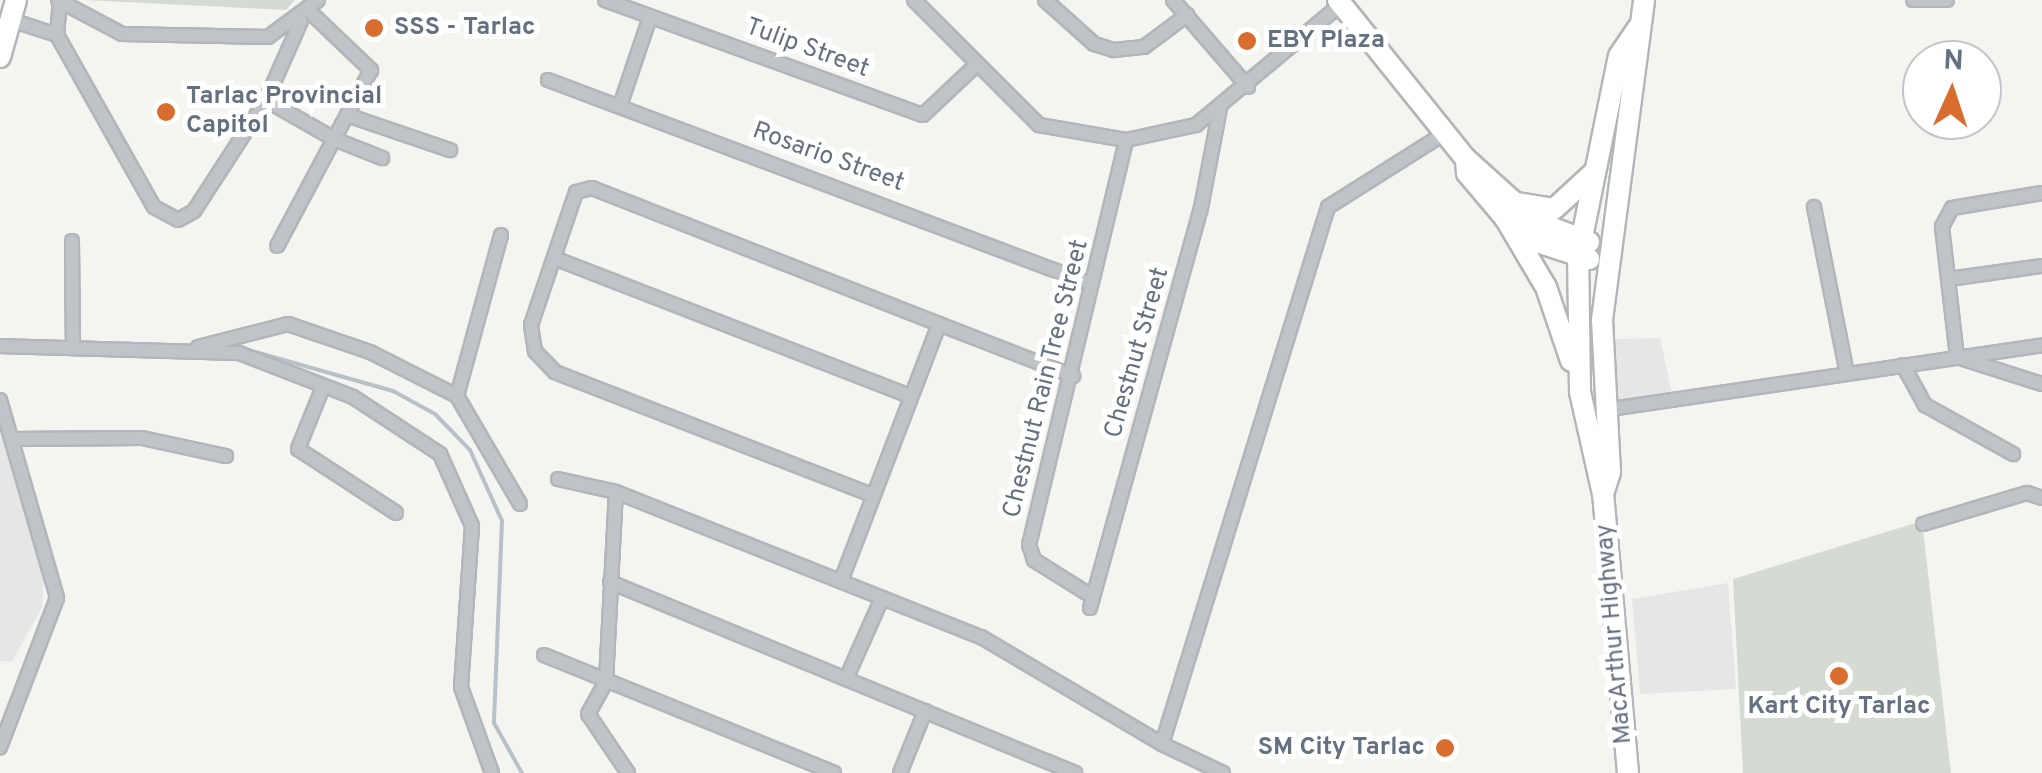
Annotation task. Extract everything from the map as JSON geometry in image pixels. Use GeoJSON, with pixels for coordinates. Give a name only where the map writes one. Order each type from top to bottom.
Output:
{"type":"FeatureCollection","features":[{"type":"Feature","properties":{"kind":"highway","name":"MacArthur Highway"},"geometry":{"type":"LineString","coordinates":[[1603,494],[1610,472],[1604,410],[1605,252],[1645,42],[1638,28],[1644,0]]}},
{"type":"Feature","properties":{"kind":"highway"},"geometry":{"type":"LineString","coordinates":[[1340,2],[1466,159],[1467,173],[1509,210],[1578,249],[1605,252]]}},
{"type":"Feature","properties":{"kind":"highway"},"geometry":{"type":"LineString","coordinates":[[0,57],[14,10]]}},
{"type":"Feature","properties":{"kind":"highway","name":"MacArthur Highway"},"geometry":{"type":"LineString","coordinates":[[1628,773],[1603,494],[1580,392],[1578,249],[1624,37],[1638,28]]}},
{"type":"Feature","properties":{"kind":"highway"},"geometry":{"type":"LineString","coordinates":[[1509,210],[1554,210],[1593,173]]}},
{"type":"Feature","properties":{"kind":"highway"},"geometry":{"type":"LineString","coordinates":[[1509,210],[1546,287],[1580,392]]}},
{"type":"Feature","properties":{"kind":"street","name":"Tulip Street"},"geometry":{"type":"LineString","coordinates":[[606,0],[923,116],[976,66]]}},
{"type":"Feature","properties":{"kind":"street"},"geometry":{"type":"LineString","coordinates":[[914,0],[976,66],[1039,124],[1126,140],[1196,125],[1248,87],[1340,2]]}},
{"type":"Feature","properties":{"kind":"street"},"geometry":{"type":"LineString","coordinates":[[1045,0],[1094,44],[1114,50],[1144,46],[1187,16]]}},
{"type":"Feature","properties":{"kind":"street"},"geometry":{"type":"LineString","coordinates":[[1173,0],[1248,87]]}},
{"type":"Feature","properties":{"kind":"street"},"geometry":{"type":"LineString","coordinates":[[1912,0],[1947,0]]}},
{"type":"Feature","properties":{"kind":"street"},"geometry":{"type":"LineString","coordinates":[[57,35],[59,1],[122,34],[268,37],[310,7]]}},
{"type":"Feature","properties":{"kind":"street"},"geometry":{"type":"LineString","coordinates":[[14,10],[57,35],[169,220],[194,211],[266,100],[310,7]]}},
{"type":"Feature","properties":{"kind":"street"},"geometry":{"type":"LineString","coordinates":[[277,246],[370,70],[310,7]]}},
{"type":"Feature","properties":{"kind":"street"},"geometry":{"type":"LineString","coordinates":[[620,106],[650,17]]}},
{"type":"Feature","properties":{"kind":"street","name":"Rosario Street"},"geometry":{"type":"LineString","coordinates":[[548,80],[1091,284]]}},
{"type":"Feature","properties":{"kind":"street"},"geometry":{"type":"LineString","coordinates":[[266,100],[334,138],[382,158]]}},
{"type":"Feature","properties":{"kind":"street","name":"Chestnut Street"},"geometry":{"type":"LineString","coordinates":[[1092,603],[1201,208],[1220,108]]}},
{"type":"Feature","properties":{"kind":"street"},"geometry":{"type":"LineString","coordinates":[[346,115],[450,150]]}},
{"type":"Feature","properties":{"kind":"street"},"geometry":{"type":"LineString","coordinates":[[1162,744],[1328,208],[1444,133]]}},
{"type":"Feature","properties":{"kind":"street","name":"Chestnut Rain Tree Street"},"geometry":{"type":"LineString","coordinates":[[1092,603],[1029,552],[1126,140]]}},
{"type":"Feature","properties":{"kind":"street"},"geometry":{"type":"LineString","coordinates":[[872,496],[555,372],[530,336],[576,192],[592,188],[1072,376]]}},
{"type":"Feature","properties":{"kind":"street"},"geometry":{"type":"LineString","coordinates":[[1957,357],[1942,227],[1952,208],[2042,193]]}},
{"type":"Feature","properties":{"kind":"street"},"geometry":{"type":"LineString","coordinates":[[1814,207],[1847,373]]}},
{"type":"Feature","properties":{"kind":"street"},"geometry":{"type":"LineString","coordinates":[[457,396],[502,235]]}},
{"type":"Feature","properties":{"kind":"street"},"geometry":{"type":"LineString","coordinates":[[72,241],[73,347]]}},
{"type":"Feature","properties":{"kind":"street"},"geometry":{"type":"LineString","coordinates":[[554,258],[910,396]]}},
{"type":"Feature","properties":{"kind":"street"},"geometry":{"type":"LineString","coordinates":[[1949,279],[2042,266]]}},
{"type":"Feature","properties":{"kind":"street"},"geometry":{"type":"LineString","coordinates":[[196,348],[288,324],[457,396],[520,504]]}},
{"type":"Feature","properties":{"kind":"street"},"geometry":{"type":"LineString","coordinates":[[840,581],[938,324]]}},
{"type":"Feature","properties":{"kind":"street"},"geometry":{"type":"LineString","coordinates":[[1604,410],[2042,345]]}},
{"type":"Feature","properties":{"kind":"street"},"geometry":{"type":"LineString","coordinates":[[0,346],[196,348],[239,353],[323,387],[414,433],[462,486],[476,554],[461,687],[492,773]]}},
{"type":"Feature","properties":{"kind":"street"},"geometry":{"type":"LineString","coordinates":[[1957,357],[2042,384]]}},
{"type":"Feature","properties":{"kind":"street"},"geometry":{"type":"LineString","coordinates":[[1902,365],[1925,406],[2012,454]]}},
{"type":"Feature","properties":{"kind":"street"},"geometry":{"type":"LineString","coordinates":[[323,387],[298,449],[396,513]]}},
{"type":"Feature","properties":{"kind":"street"},"geometry":{"type":"LineString","coordinates":[[0,400],[57,598],[0,747]]}},
{"type":"Feature","properties":{"kind":"street"},"geometry":{"type":"LineString","coordinates":[[11,440],[142,438],[226,456]]}},
{"type":"Feature","properties":{"kind":"street"},"geometry":{"type":"LineString","coordinates":[[558,479],[616,492],[981,637],[1162,744],[1223,773]]}},
{"type":"Feature","properties":{"kind":"street"},"geometry":{"type":"LineString","coordinates":[[616,492],[606,681],[588,714],[628,773]]}},
{"type":"Feature","properties":{"kind":"street"},"geometry":{"type":"LineString","coordinates":[[1923,524],[2026,493],[2042,498]]}},
{"type":"Feature","properties":{"kind":"street"},"geometry":{"type":"LineString","coordinates":[[610,582],[1075,773]]}},
{"type":"Feature","properties":{"kind":"street"},"geometry":{"type":"LineString","coordinates":[[846,679],[882,598]]}},
{"type":"Feature","properties":{"kind":"street"},"geometry":{"type":"LineString","coordinates":[[544,655],[834,773]]}},
{"type":"Feature","properties":{"kind":"street"},"geometry":{"type":"LineString","coordinates":[[900,773],[925,711]]}},
{"type":"Feature","properties":{"kind":"shaded area"},"geometry":{"type":"Polygon","coordinates":[[[83,0],[295,0],[286,10],[83,0]]]}},
{"type":"Feature","properties":{"kind":"shaded area"},"geometry":{"type":"Polygon","coordinates":[[[1660,338],[1672,394],[1616,404],[1616,339],[1660,338]]]}},
{"type":"Feature","properties":{"kind":"shaded area"},"geometry":{"type":"Polygon","coordinates":[[[0,409],[45,564],[42,607],[12,662],[0,661],[0,409]]]}},
{"type":"Feature","properties":{"kind":"shaded area","name":"Kart City Tarlac"},"geometry":{"type":"Polygon","coordinates":[[[1922,521],[1951,773],[1743,773],[1733,579],[1922,521]]]}},
{"type":"Feature","properties":{"kind":"shaded area"},"geometry":{"type":"Polygon","coordinates":[[[1728,583],[1736,689],[1640,694],[1632,599],[1728,583]]]}},
{"type":"Feature","properties":{"kind":"waterway"},"geometry":{"type":"LineString","coordinates":[[241,348],[393,391],[435,414],[470,450],[502,521],[494,723],[522,773]]}},
{"type":"Feature","properties":{"kind":"place","name":"SSS - Tarlac"},"geometry":{"type":"Point","coordinates":[374,28]}},
{"type":"Feature","properties":{"kind":"place","name":"EBY Plaza"},"geometry":{"type":"Point","coordinates":[1247,41]}},
{"type":"Feature","properties":{"kind":"place","name":"Tarlac Provincial Capitol"},"geometry":{"type":"Point","coordinates":[166,112]}},
{"type":"Feature","properties":{"kind":"place","name":"Kart City Tarlac"},"geometry":{"type":"Point","coordinates":[1839,676]}},
{"type":"Feature","properties":{"kind":"place","name":"SM City Tarlac"},"geometry":{"type":"Point","coordinates":[1445,748]}}]}
